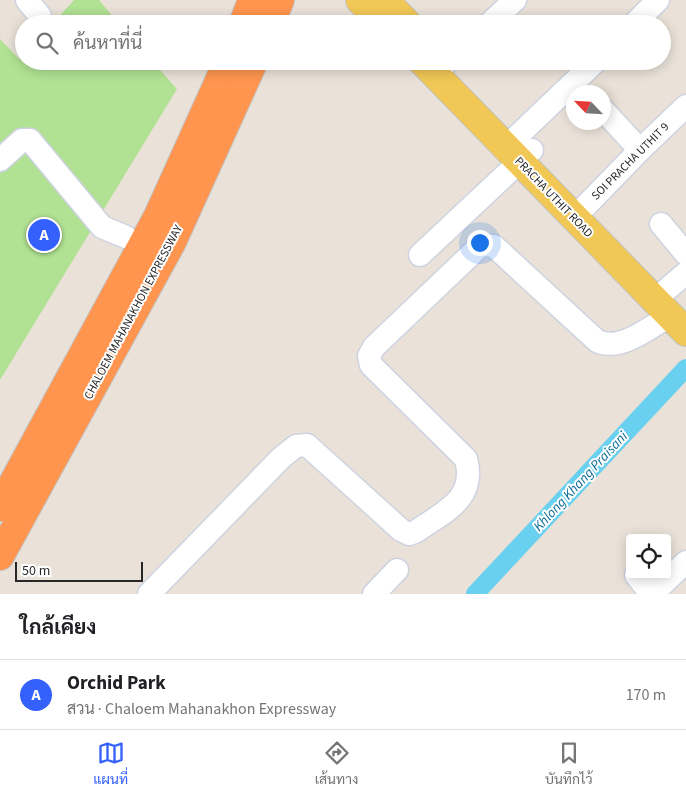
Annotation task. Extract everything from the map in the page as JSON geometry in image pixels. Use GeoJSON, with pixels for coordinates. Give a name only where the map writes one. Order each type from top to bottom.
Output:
{"type":"FeatureCollection","features":[{"type":"Feature","properties":{"kind":"highway"},"geometry":{"type":"LineString","coordinates":[[246,15],[252,0]]}},
{"type":"Feature","properties":{"kind":"highway"},"geometry":{"type":"LineString","coordinates":[[274,15],[280,0]]}},
{"type":"Feature","properties":{"kind":"highway","name":"CHALOEM MAHANAKHON EXPRESSWAY"},"geometry":{"type":"LineString","coordinates":[[0,507],[158,216],[224,70]]}},
{"type":"Feature","properties":{"kind":"highway","name":"CHALOEM MAHANAKHON EXPRESSWAY"},"geometry":{"type":"LineString","coordinates":[[0,556],[172,242],[250,70]]}},
{"type":"Feature","properties":{"kind":"main road"},"geometry":{"type":"LineString","coordinates":[[360,0],[375,15]]}},
{"type":"Feature","properties":{"kind":"main road"},"geometry":{"type":"LineString","coordinates":[[384,0],[399,15]]}},
{"type":"Feature","properties":{"kind":"main road","name":"PRACHA UTHIT ROAD"},"geometry":{"type":"LineString","coordinates":[[445,70],[677,313]]}},
{"type":"Feature","properties":{"kind":"street"},"geometry":{"type":"LineString","coordinates":[[259,15],[265,0]]}},
{"type":"Feature","properties":{"kind":"street"},"geometry":{"type":"LineString","coordinates":[[499,15],[515,0]]}},
{"type":"Feature","properties":{"kind":"street"},"geometry":{"type":"LineString","coordinates":[[643,15],[658,0]]}},
{"type":"Feature","properties":{"kind":"street"},"geometry":{"type":"LineString","coordinates":[[0,529],[172,213],[235,70]]}},
{"type":"Feature","properties":{"kind":"street"},"geometry":{"type":"LineString","coordinates":[[420,255],[519,149],[588,70]]}},
{"type":"Feature","properties":{"kind":"street","name":"SOI PRACHA UTHIT 9"},"geometry":{"type":"LineString","coordinates":[[580,212],[686,106]]}},
{"type":"Feature","properties":{"kind":"street"},"geometry":{"type":"LineString","coordinates":[[611,119],[640,150]]}},
{"type":"Feature","properties":{"kind":"street"},"geometry":{"type":"LineString","coordinates":[[0,160],[22,140],[30,140],[102,227],[126,237]]}},
{"type":"Feature","properties":{"kind":"street"},"geometry":{"type":"LineString","coordinates":[[661,224],[686,254]]}},
{"type":"Feature","properties":{"kind":"street"},"geometry":{"type":"LineString","coordinates":[[149,594],[281,458],[296,446],[307,445],[400,530],[409,534],[416,532],[462,499],[470,473],[466,459],[371,365],[369,356],[374,346],[481,245],[494,246],[597,341],[606,345],[627,340],[677,313],[686,273]]}},
{"type":"Feature","properties":{"kind":"street"},"geometry":{"type":"LineString","coordinates":[[639,579],[652,594],[686,562]]}},
{"type":"Feature","properties":{"kind":"street"},"geometry":{"type":"LineString","coordinates":[[374,594],[397,570]]}},
{"type":"Feature","properties":{"kind":"green space"},"geometry":{"type":"Polygon","coordinates":[[[74,0],[99,0],[112,15],[60,15],[74,0]]]}},
{"type":"Feature","properties":{"kind":"green space"},"geometry":{"type":"Polygon","coordinates":[[[0,39],[15,55],[15,70],[160,70],[177,89],[0,380],[0,39]]]}},
{"type":"Feature","properties":{"kind":"waterway","name":"Khlong Khang Praisani"},"geometry":{"type":"LineString","coordinates":[[475,594],[686,368]]}},
{"type":"Feature","properties":{"kind":"place","name":"Orchid Park"},"geometry":{"type":"Point","coordinates":[44,235]}}]}
